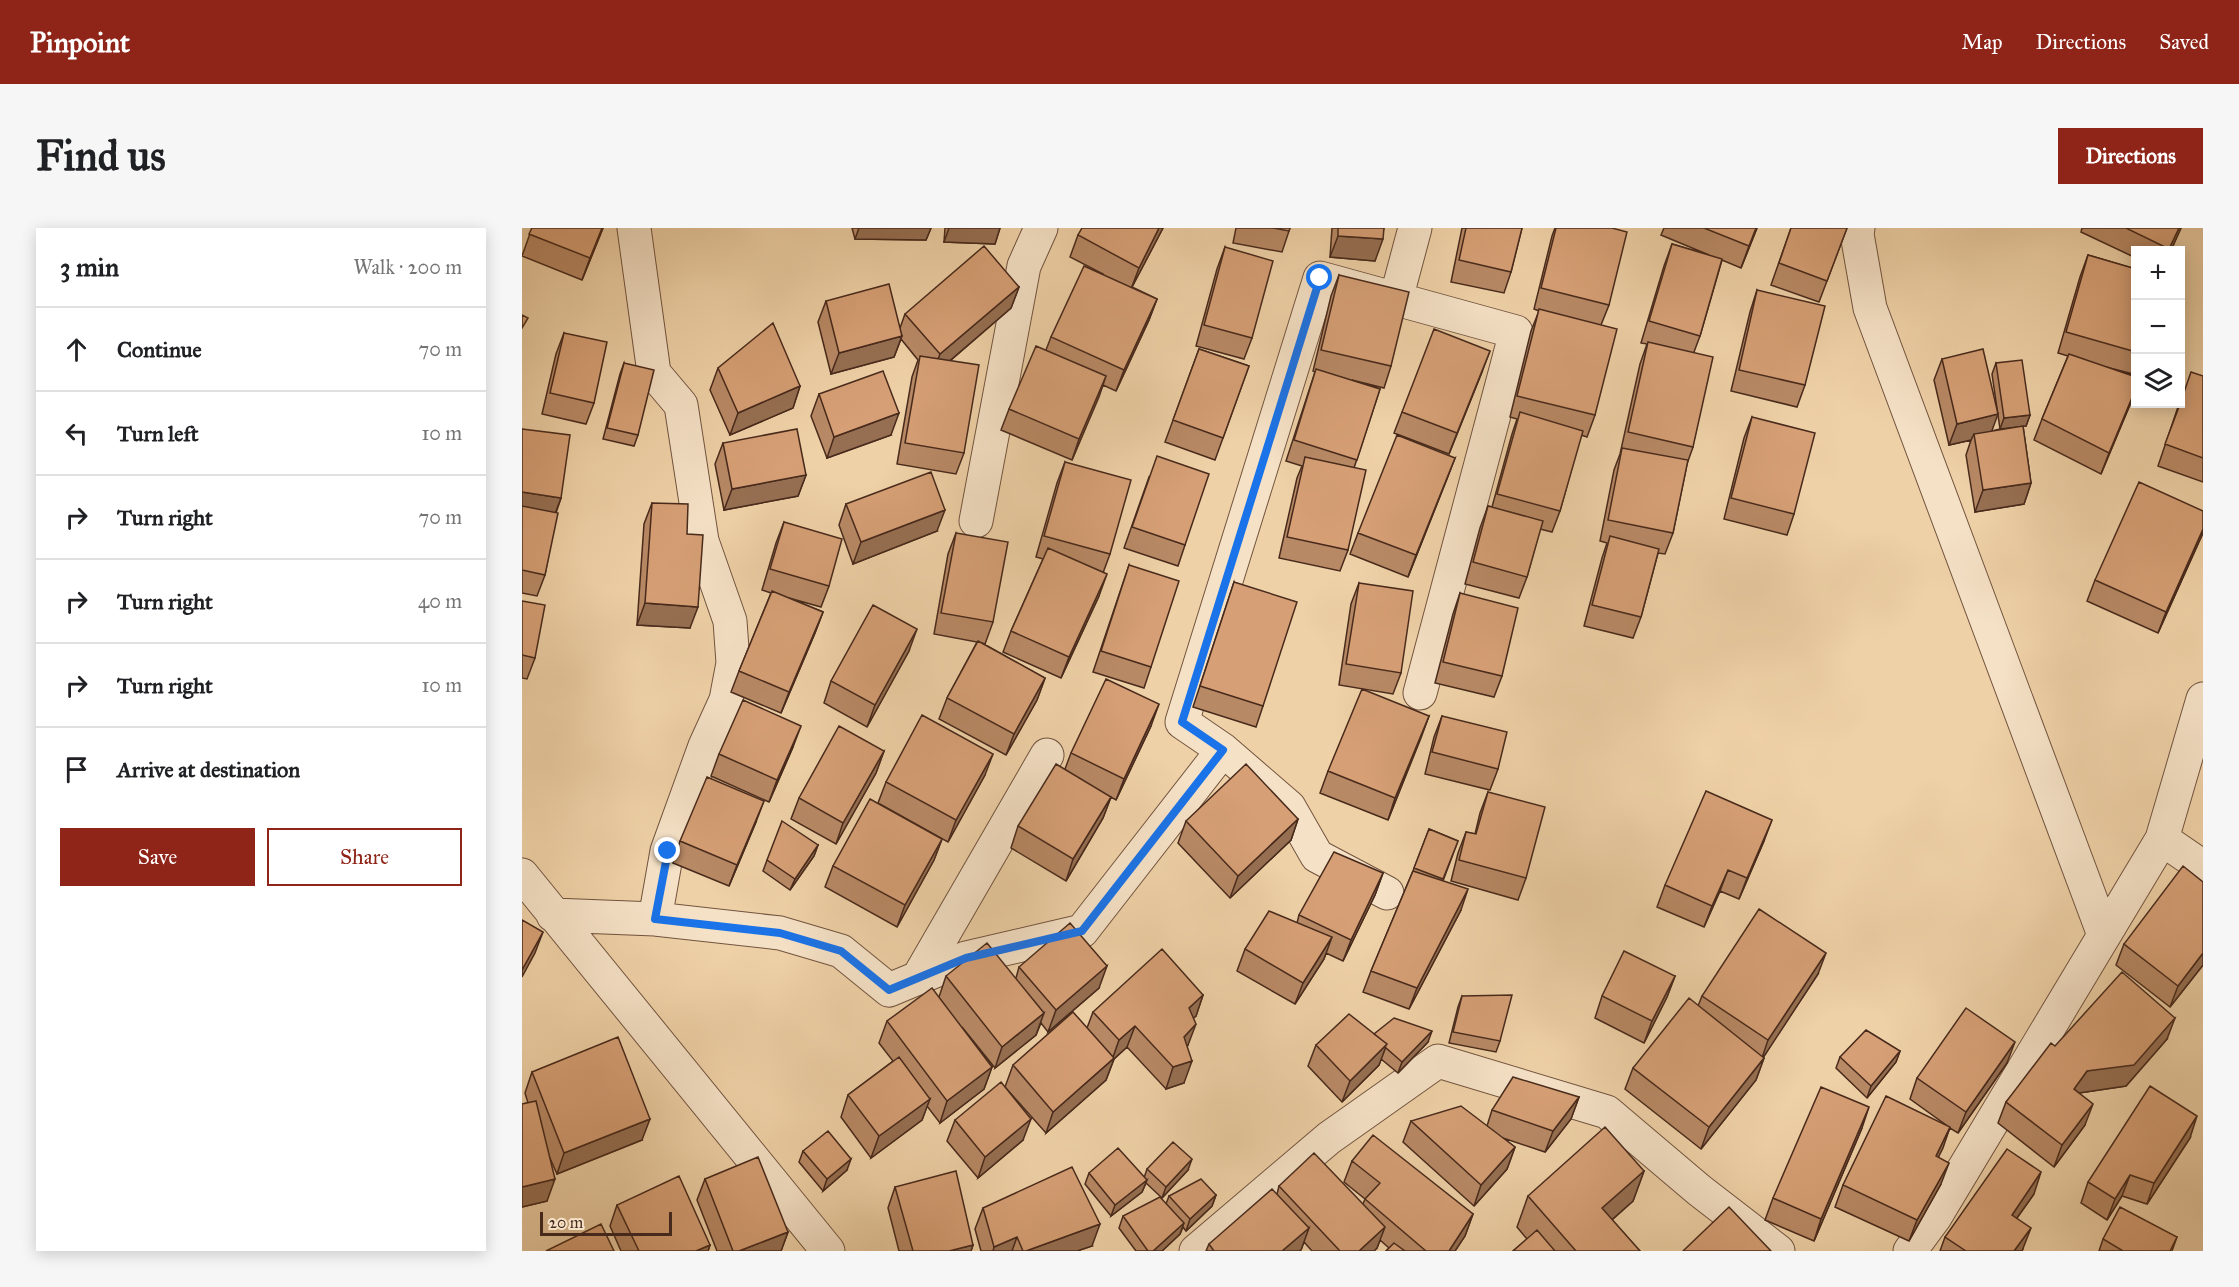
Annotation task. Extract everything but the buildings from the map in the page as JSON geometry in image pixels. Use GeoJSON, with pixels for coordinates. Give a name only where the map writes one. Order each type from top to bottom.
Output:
{"type":"FeatureCollection","features":[{"type":"Feature","properties":{"kind":"street"},"geometry":{"type":"LineString","coordinates":[[634,228],[654,373],[681,405],[702,541],[730,621],[733,663],[726,700],[705,746],[668,851],[655,919]]}},
{"type":"Feature","properties":{"kind":"street"},"geometry":{"type":"LineString","coordinates":[[976,520],[1024,266],[1041,228]]}},
{"type":"Feature","properties":{"kind":"street"},"geometry":{"type":"LineString","coordinates":[[1396,299],[1415,228]]}},
{"type":"Feature","properties":{"kind":"street"},"geometry":{"type":"LineString","coordinates":[[1853,230],[1870,308],[2104,936]]}},
{"type":"Feature","properties":{"kind":"street"},"geometry":{"type":"LineString","coordinates":[[1387,893],[1317,856],[1288,807],[1223,750],[1182,722],[1320,278],[1516,332],[1420,693]]}},
{"type":"Feature","properties":{"kind":"street"},"geometry":{"type":"LineString","coordinates":[[1910,1251],[1935,1217],[2162,839],[2203,699]]}},
{"type":"Feature","properties":{"kind":"street"},"geometry":{"type":"LineString","coordinates":[[553,915],[655,919],[780,933],[841,951],[889,990],[966,958],[1082,931],[1223,750]]}},
{"type":"Feature","properties":{"kind":"street"},"geometry":{"type":"LineString","coordinates":[[918,978],[1047,754]]}},
{"type":"Feature","properties":{"kind":"street"},"geometry":{"type":"LineString","coordinates":[[2162,839],[2203,867]]}},
{"type":"Feature","properties":{"kind":"street"},"geometry":{"type":"LineString","coordinates":[[522,875],[828,1251]]}},
{"type":"Feature","properties":{"kind":"street"},"geometry":{"type":"LineString","coordinates":[[1196,1251],[1329,1138],[1438,1061],[1607,1112],[1699,1190],[1778,1251]]}},
{"type":"Feature","properties":{"kind":"route"},"geometry":{"type":"LineString","coordinates":[[668,851],[655,919],[780,933],[841,951],[889,990],[966,958],[1082,931],[1223,750],[1182,722],[1320,278]]}}]}
